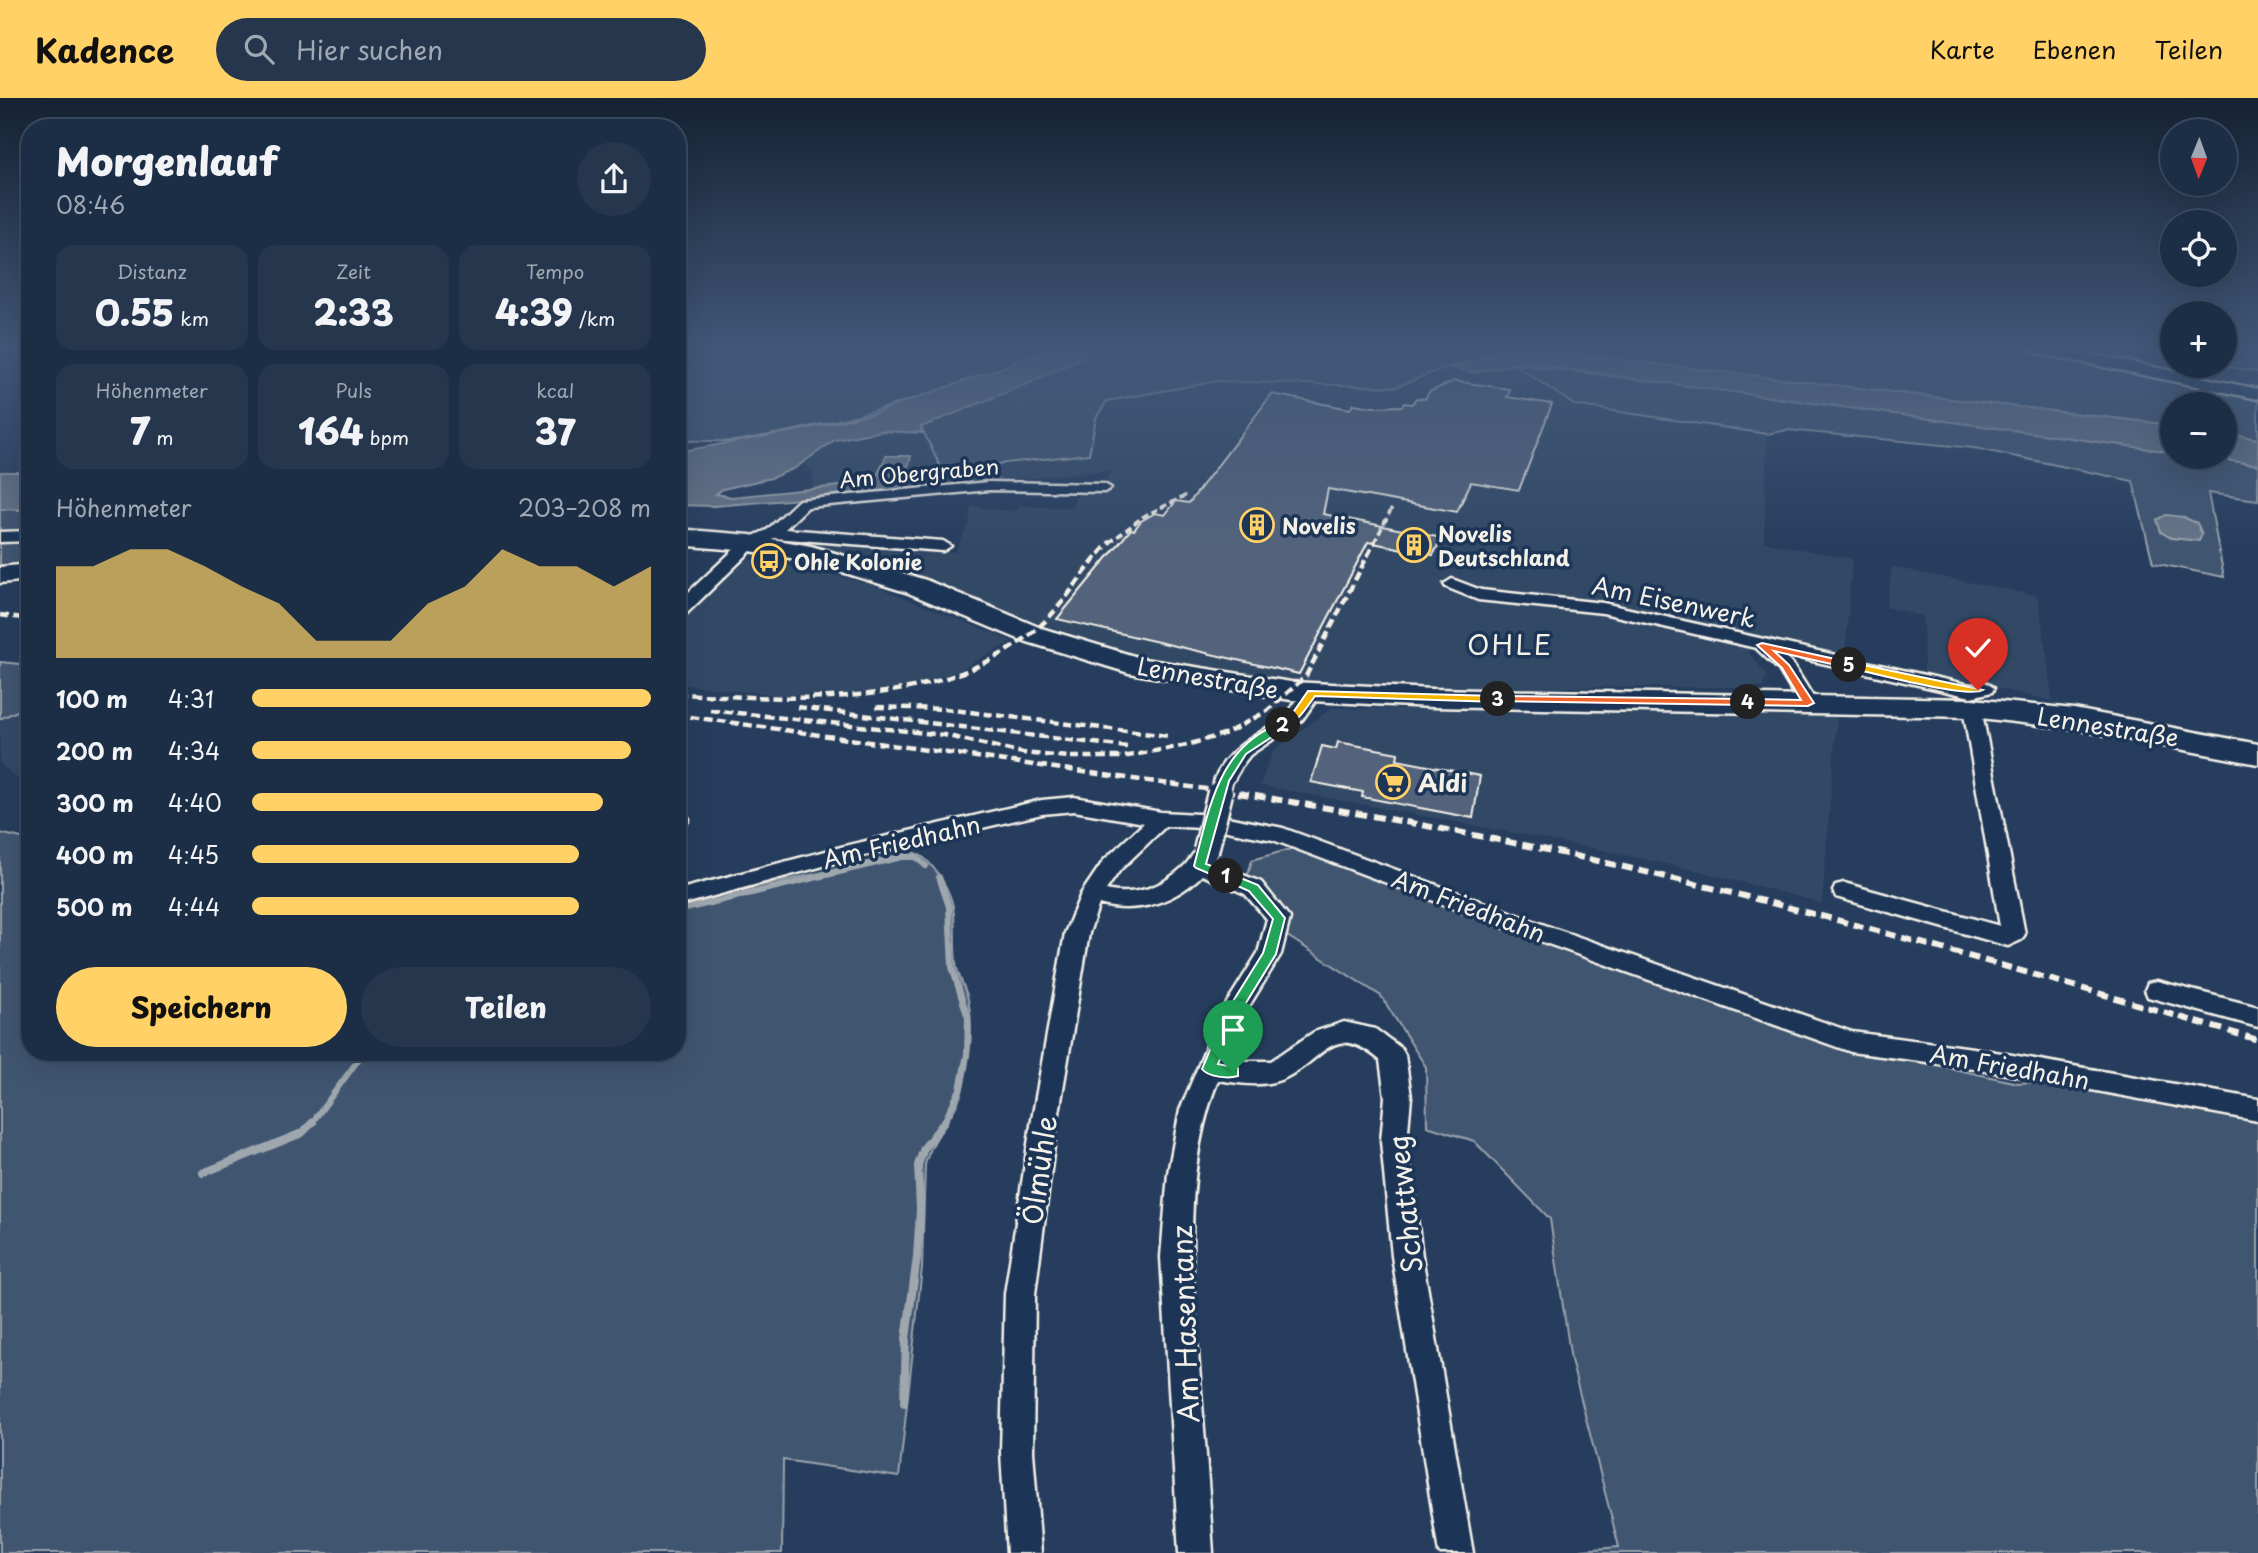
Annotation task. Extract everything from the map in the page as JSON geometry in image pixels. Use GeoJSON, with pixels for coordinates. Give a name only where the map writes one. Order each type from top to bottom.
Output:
{"type":"FeatureCollection","features":[{"type":"Feature","properties":{"kind":"main road","name":"Lennestraße"},"geometry":{"type":"LineString","coordinates":[[686,537],[761,538],[916,586],[1031,634],[1140,667],[1234,684],[1312,693],[1808,703],[1978,698],[2258,754]]}},
{"type":"Feature","properties":{"kind":"main road"},"geometry":{"type":"LineString","coordinates":[[0,575],[21,573]]}},
{"type":"Feature","properties":{"kind":"street","name":"Am Obergraben"},"geometry":{"type":"LineString","coordinates":[[686,605],[804,503],[989,486],[1104,488]]}},
{"type":"Feature","properties":{"kind":"street"},"geometry":{"type":"LineString","coordinates":[[0,537],[21,536]]}},
{"type":"Feature","properties":{"kind":"street","name":"Lennestraße"},"geometry":{"type":"LineString","coordinates":[[761,538],[943,546]]}},
{"type":"Feature","properties":{"kind":"street","name":"Am Eisenwerk"},"geometry":{"type":"LineString","coordinates":[[1452,584],[1478,595],[1602,608],[1971,691],[1978,698]]}},
{"type":"Feature","properties":{"kind":"street","name":"Am Eisenwerk"},"geometry":{"type":"LineString","coordinates":[[1762,645],[1786,667],[1808,703]]}},
{"type":"Feature","properties":{"kind":"street"},"geometry":{"type":"LineString","coordinates":[[1092,894],[1129,902],[1165,891],[1203,858],[1223,781],[1233,764],[1243,751],[1295,716],[1312,693]]}},
{"type":"Feature","properties":{"kind":"street"},"geometry":{"type":"LineString","coordinates":[[1844,891],[2008,937],[2013,934],[1978,698]]}},
{"type":"Feature","properties":{"kind":"street","name":"Am Friedhahn"},"geometry":{"type":"LineString","coordinates":[[686,896],[849,852],[1042,807],[1074,804],[1161,818],[1217,822],[1288,837],[1545,934],[1851,1042],[1973,1058],[2258,1110]]}},
{"type":"Feature","properties":{"kind":"street","name":"Ölmühle"},"geometry":{"type":"LineString","coordinates":[[1024,1553],[1017,1452],[1020,1294],[1043,1131],[1077,933],[1092,894],[1112,865],[1161,818]]}},
{"type":"Feature","properties":{"kind":"street","name":"Am Hasentanz"},"geometry":{"type":"LineString","coordinates":[[1196,1553],[1176,1257],[1182,1173],[1193,1110],[1232,1014],[1269,954],[1279,918],[1253,888],[1203,858]]}},
{"type":"Feature","properties":{"kind":"street"},"geometry":{"type":"LineString","coordinates":[[2157,990],[2258,1017]]}},
{"type":"Feature","properties":{"kind":"street","name":"Schattweg"},"geometry":{"type":"LineString","coordinates":[[1209,1069],[1256,1073],[1277,1071],[1323,1038],[1349,1030],[1372,1037],[1392,1055],[1398,1097],[1395,1141],[1407,1256],[1456,1553]]}},
{"type":"Feature","properties":{"kind":"shaded area"},"geometry":{"type":"Polygon","coordinates":[[[686,416],[855,416],[783,433],[733,441],[686,441],[686,416]]]}},
{"type":"Feature","properties":{"kind":"shaded area"},"geometry":{"type":"Polygon","coordinates":[[[861,416],[948,416],[921,427],[922,433],[881,431],[835,440],[795,468],[771,478],[723,489],[716,494],[732,497],[868,483],[875,480],[886,456],[911,456],[902,487],[889,492],[713,506],[686,505],[686,450],[861,416]]]}},
{"type":"Feature","properties":{"kind":"shaded area"},"geometry":{"type":"Polygon","coordinates":[[[948,416],[1097,416],[1089,454],[942,470],[921,427],[948,416]]]}},
{"type":"Feature","properties":{"kind":"shaded area"},"geometry":{"type":"Polygon","coordinates":[[[1647,416],[1767,434],[1764,542],[1852,559],[1845,656],[1751,637],[1748,652],[1767,675],[1763,687],[1362,687],[1285,680],[1170,661],[1113,647],[1033,621],[878,564],[810,545],[812,542],[955,552],[969,524],[971,506],[1016,512],[1019,506],[1072,507],[1079,490],[1103,490],[1110,470],[889,492],[902,486],[911,457],[886,456],[874,480],[868,483],[812,489],[813,472],[805,464],[835,440],[881,431],[922,433],[942,470],[1089,453],[1096,418],[1647,416]]]}},
{"type":"Feature","properties":{"kind":"shaded area"},"geometry":{"type":"Polygon","coordinates":[[[1647,416],[1922,416],[2160,450],[2160,469],[2237,469],[2237,462],[2258,465],[2258,500],[2208,493],[2224,577],[2153,563],[2133,481],[1974,448],[1787,430],[1767,434],[1647,416]]]}},
{"type":"Feature","properties":{"kind":"shaded area"},"geometry":{"type":"Polygon","coordinates":[[[1908,416],[2095,416],[2160,424],[2160,450],[1908,416]]]}},
{"type":"Feature","properties":{"kind":"shaded area"},"geometry":{"type":"Polygon","coordinates":[[[2095,416],[2160,416],[2160,424],[2095,416]]]}},
{"type":"Feature","properties":{"kind":"shaded area"},"geometry":{"type":"Polygon","coordinates":[[[2237,416],[2258,416],[2258,439],[2237,435],[2237,416]]]}},
{"type":"Feature","properties":{"kind":"shaded area"},"geometry":{"type":"Polygon","coordinates":[[[2237,435],[2258,439],[2258,465],[2237,462],[2237,435]]]}},
{"type":"Feature","properties":{"kind":"shaded area"},"geometry":{"type":"Polygon","coordinates":[[[0,472],[21,472],[21,510],[0,509],[0,472]]]}},
{"type":"Feature","properties":{"kind":"shaded area"},"geometry":{"type":"Polygon","coordinates":[[[0,509],[21,510],[21,530],[0,531],[0,509]]]}},
{"type":"Feature","properties":{"kind":"shaded area"},"geometry":{"type":"Polygon","coordinates":[[[2166,515],[2183,517],[2197,523],[2202,534],[2199,541],[2171,538],[2161,532],[2157,520],[2166,515]]]}},
{"type":"Feature","properties":{"kind":"shaded area"},"geometry":{"type":"Polygon","coordinates":[[[0,538],[21,538],[21,566],[0,567],[0,538]]]}},
{"type":"Feature","properties":{"kind":"shaded area"},"geometry":{"type":"Polygon","coordinates":[[[745,559],[822,572],[872,585],[1012,641],[958,671],[914,685],[861,693],[779,695],[686,685],[686,615],[745,559]]]}},
{"type":"Feature","properties":{"kind":"shaded area"},"geometry":{"type":"Polygon","coordinates":[[[1892,567],[2038,596],[2053,701],[1924,672],[1923,616],[1886,607],[1892,567]]]}},
{"type":"Feature","properties":{"kind":"shaded area"},"geometry":{"type":"Polygon","coordinates":[[[0,662],[21,664],[21,709],[0,719],[0,662]]]}},
{"type":"Feature","properties":{"kind":"shaded area"},"geometry":{"type":"Polygon","coordinates":[[[1332,708],[1837,716],[1822,903],[1703,872],[1593,848],[1260,785],[1273,751],[1332,708]]]}},
{"type":"Feature","properties":{"kind":"shaded area"},"geometry":{"type":"Polygon","coordinates":[[[21,709],[21,782],[0,764],[0,719],[21,709]]]}},
{"type":"Feature","properties":{"kind":"shaded area"},"geometry":{"type":"Polygon","coordinates":[[[0,833],[21,838],[21,1061],[686,1061],[686,903],[912,852],[923,857],[933,867],[944,883],[953,905],[956,963],[968,999],[971,1031],[961,1095],[933,1144],[925,1165],[922,1268],[899,1477],[783,1460],[782,1553],[0,1553],[0,833]]]}},
{"type":"Feature","properties":{"kind":"shaded area"},"geometry":{"type":"Polygon","coordinates":[[[1294,848],[1348,866],[1625,973],[1857,1048],[2018,1083],[2060,1081],[2258,1120],[2258,1553],[1582,1553],[1582,1550],[1619,1547],[1571,1360],[1550,1219],[1474,1141],[1427,1126],[1426,1067],[1381,996],[1270,925],[1243,892],[1252,860],[1294,848]]]}},
{"type":"Feature","properties":{"kind":"building","name":"Novelis"},"geometry":{"type":"Polygon","coordinates":[[[1255,416],[1547,416],[1519,490],[1471,482],[1457,512],[1328,489],[1323,514],[1442,538],[1433,555],[1368,542],[1299,674],[1057,619],[1131,529],[1134,530],[1141,521],[1155,513],[1165,515],[1176,501],[1189,503],[1255,416]]]}},
{"type":"Feature","properties":{"kind":"building","name":"Aldi"},"geometry":{"type":"Polygon","coordinates":[[[1338,742],[1398,753],[1397,760],[1480,776],[1473,818],[1362,797],[1363,792],[1311,782],[1322,746],[1336,749],[1338,742]]]}},
{"type":"Feature","properties":{"kind":"waterway"},"geometry":{"type":"LineString","coordinates":[[686,909],[902,857],[916,857],[926,866]]}},
{"type":"Feature","properties":{"kind":"waterway"},"geometry":{"type":"LineString","coordinates":[[939,877],[949,907],[952,967],[968,1018],[967,1054],[960,1089],[944,1122]]}},
{"type":"Feature","properties":{"kind":"waterway"},"geometry":{"type":"LineString","coordinates":[[311,1124],[357,1061]]}},
{"type":"Feature","properties":{"kind":"waterway"},"geometry":{"type":"LineString","coordinates":[[904,1403],[906,1339],[917,1257],[920,1209],[918,1165],[924,1148],[944,1122]]}},
{"type":"Feature","properties":{"kind":"waterway"},"geometry":{"type":"LineString","coordinates":[[203,1173],[302,1133],[311,1124]]}},
{"type":"Feature","properties":{"kind":"railway"},"geometry":{"type":"LineString","coordinates":[[1110,542],[1144,516],[1189,494]]}},
{"type":"Feature","properties":{"kind":"railway"},"geometry":{"type":"LineString","coordinates":[[1374,543],[1393,506]]}},
{"type":"Feature","properties":{"kind":"railway"},"geometry":{"type":"LineString","coordinates":[[710,710],[944,735],[1023,753],[1068,757],[1123,757],[1187,745],[1227,733],[1267,711],[1306,676],[1375,541]]}},
{"type":"Feature","properties":{"kind":"railway"},"geometry":{"type":"LineString","coordinates":[[686,694],[771,698],[867,694],[914,687],[958,674],[1000,654],[1039,627],[1110,542]]}},
{"type":"Feature","properties":{"kind":"railway"},"geometry":{"type":"LineString","coordinates":[[0,615],[21,618]]}},
{"type":"Feature","properties":{"kind":"railway"},"geometry":{"type":"LineString","coordinates":[[797,707],[1127,747]]}},
{"type":"Feature","properties":{"kind":"railway"},"geometry":{"type":"LineString","coordinates":[[876,707],[945,709],[1168,736]]}},
{"type":"Feature","properties":{"kind":"railway"},"geometry":{"type":"LineString","coordinates":[[686,716],[1248,795]]}},
{"type":"Feature","properties":{"kind":"railway"},"geometry":{"type":"LineString","coordinates":[[1238,793],[1488,838],[1715,889],[1949,950],[2258,1040]]}},
{"type":"Feature","properties":{"kind":"place","name":"Novelis"},"geometry":{"type":"Point","coordinates":[1257,525]}},
{"type":"Feature","properties":{"kind":"place","name":"Novelis Deutschland"},"geometry":{"type":"Point","coordinates":[1414,545]}},
{"type":"Feature","properties":{"kind":"place","name":"Ohle Kolonie"},"geometry":{"type":"Point","coordinates":[769,561]}},
{"type":"Feature","properties":{"kind":"place","name":"Aldi"},"geometry":{"type":"Point","coordinates":[1393,782]}},
{"type":"Feature","properties":{"kind":"district","name":"OHLE"},"geometry":{"type":"Point","coordinates":[1510,643]}},
{"type":"Feature","properties":{"kind":"route"},"geometry":{"type":"LineString","coordinates":[[1233,1072],[1209,1069],[1232,1014],[1269,954],[1279,918],[1253,888],[1200,866],[1223,781],[1233,764],[1243,751],[1295,716],[1312,693],[1432,698],[1808,703],[1786,667],[1762,645],[1955,688],[1978,690]]}}]}
